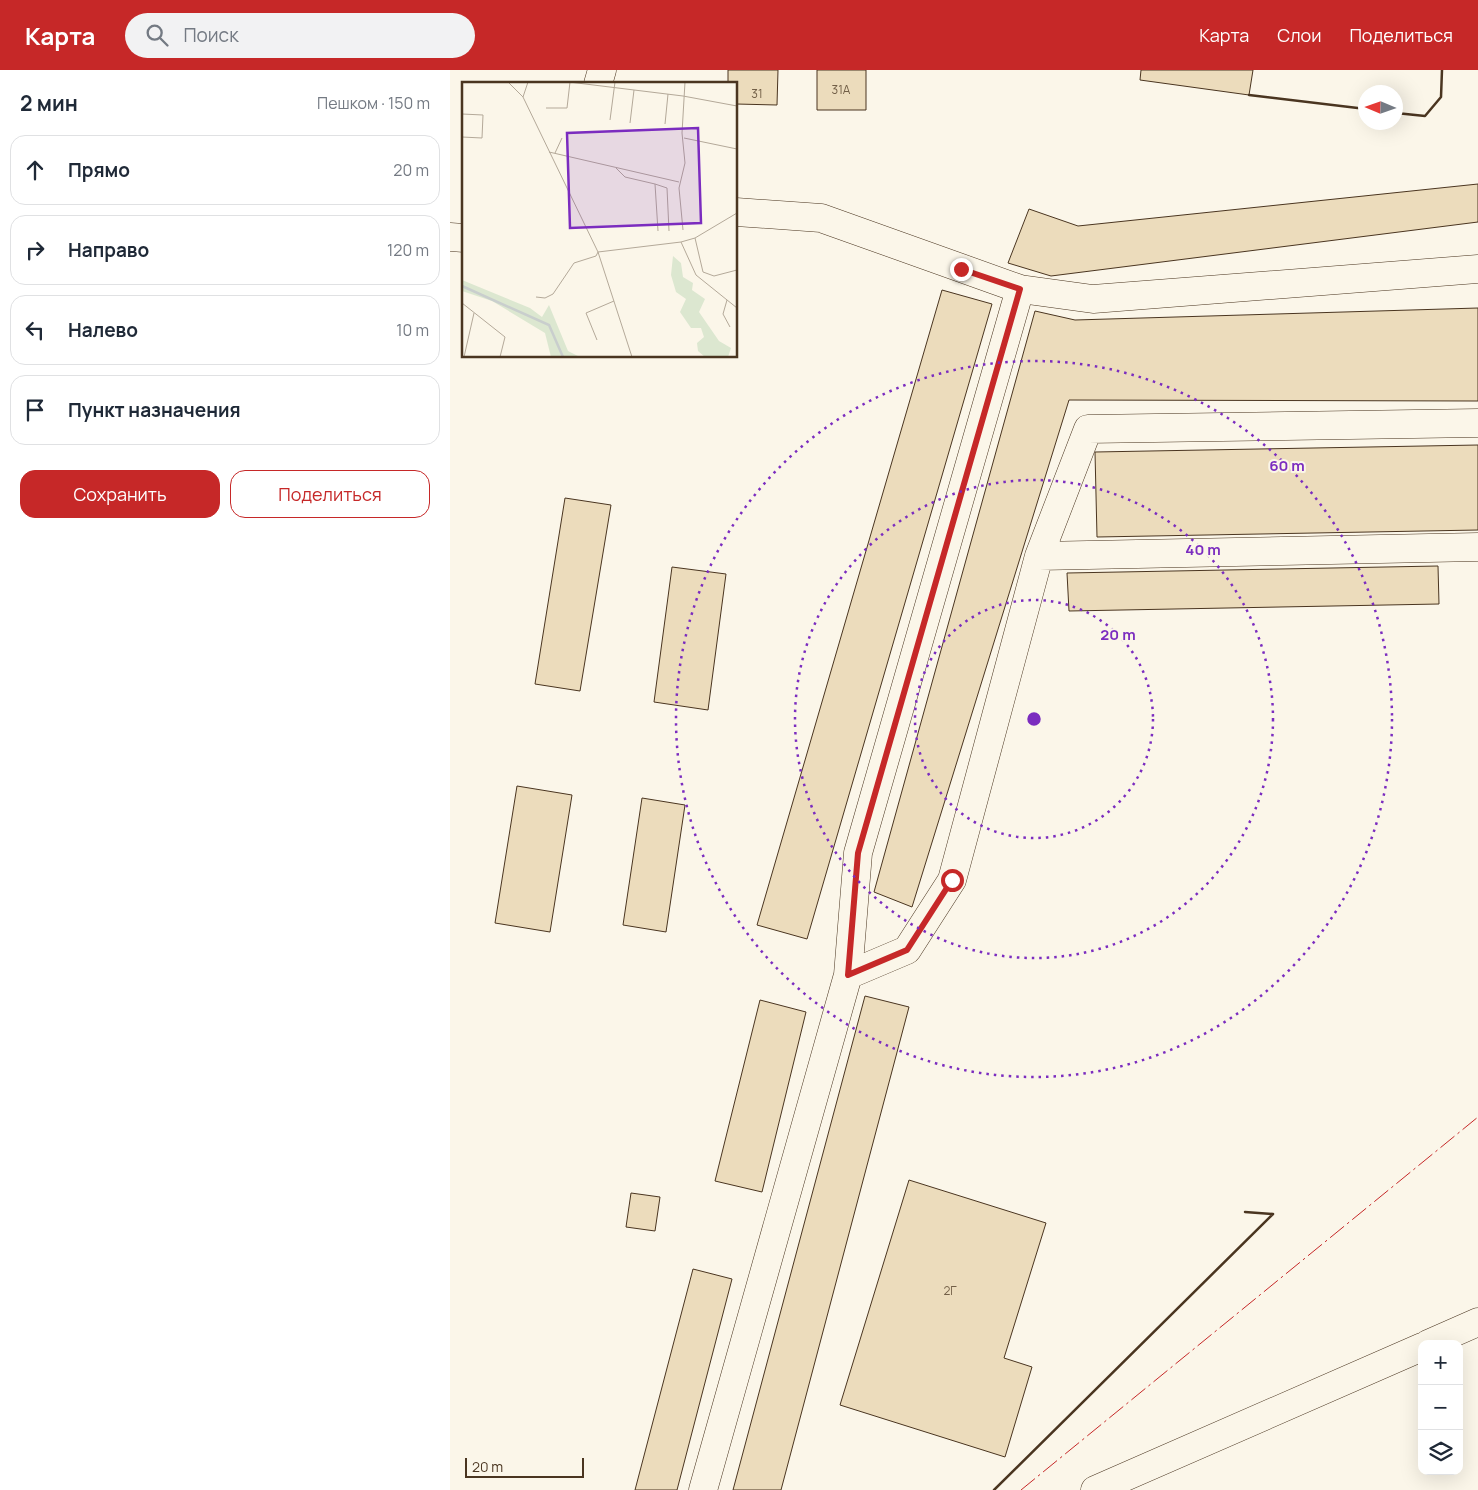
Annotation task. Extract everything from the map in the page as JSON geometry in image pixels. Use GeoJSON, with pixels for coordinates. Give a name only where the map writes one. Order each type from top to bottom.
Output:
{"type":"FeatureCollection","features":[{"type":"Feature","properties":{"kind":"street"},"geometry":{"type":"LineString","coordinates":[[738,212],[821,218],[1020,289],[1093,299],[1478,269]]}},
{"type":"Feature","properties":{"kind":"street"},"geometry":{"type":"LineString","coordinates":[[703,1490],[848,975],[858,853],[1020,289]]}},
{"type":"Feature","properties":{"kind":"street"},"geometry":{"type":"LineString","coordinates":[[848,975],[907,950],[952,880],[1039,556],[1088,429],[1478,423]]}},
{"type":"Feature","properties":{"kind":"street"},"geometry":{"type":"LineString","coordinates":[[1039,556],[1478,547]]}},
{"type":"Feature","properties":{"kind":"street"},"geometry":{"type":"LineString","coordinates":[[1437,1340],[1478,1322]]}},
{"type":"Feature","properties":{"kind":"street"},"geometry":{"type":"LineString","coordinates":[[1095,1490],[1418,1349]]}},
{"type":"Feature","properties":{"kind":"building"},"geometry":{"type":"Polygon","coordinates":[[[728,70],[778,70],[777,105],[738,104],[738,82],[728,82],[728,70]]]}},
{"type":"Feature","properties":{"kind":"building"},"geometry":{"type":"Polygon","coordinates":[[[817,70],[866,70],[866,110],[817,110],[817,70]]]}},
{"type":"Feature","properties":{"kind":"building"},"geometry":{"type":"Polygon","coordinates":[[[1141,70],[1253,70],[1249,95],[1140,80],[1141,70]]]}},
{"type":"Feature","properties":{"kind":"building"},"geometry":{"type":"Polygon","coordinates":[[[1478,184],[1478,222],[1051,276],[1008,263],[1029,209],[1078,226],[1478,184]]]}},
{"type":"Feature","properties":{"kind":"building"},"geometry":{"type":"Polygon","coordinates":[[[942,290],[992,304],[807,939],[757,925],[942,290]]]}},
{"type":"Feature","properties":{"kind":"building"},"geometry":{"type":"Polygon","coordinates":[[[1478,308],[1478,401],[1069,400],[912,907],[874,892],[1035,311],[1075,320],[1478,308]]]}},
{"type":"Feature","properties":{"kind":"building"},"geometry":{"type":"Polygon","coordinates":[[[1478,445],[1478,530],[1097,537],[1095,452],[1478,445]]]}},
{"type":"Feature","properties":{"kind":"building"},"geometry":{"type":"Polygon","coordinates":[[[565,498],[611,505],[580,691],[535,684],[565,498]]]}},
{"type":"Feature","properties":{"kind":"building"},"geometry":{"type":"Polygon","coordinates":[[[1438,566],[1439,604],[1069,611],[1067,573],[1438,566]]]}},
{"type":"Feature","properties":{"kind":"building"},"geometry":{"type":"Polygon","coordinates":[[[672,567],[726,574],[708,710],[654,702],[672,567]]]}},
{"type":"Feature","properties":{"kind":"building"},"geometry":{"type":"Polygon","coordinates":[[[517,786],[572,795],[550,932],[495,923],[517,786]]]}},
{"type":"Feature","properties":{"kind":"building"},"geometry":{"type":"Polygon","coordinates":[[[642,798],[685,805],[666,932],[623,925],[642,798]]]}},
{"type":"Feature","properties":{"kind":"building"},"geometry":{"type":"Polygon","coordinates":[[[865,996],[909,1007],[781,1490],[733,1490],[865,996]]]}},
{"type":"Feature","properties":{"kind":"building"},"geometry":{"type":"Polygon","coordinates":[[[760,1000],[806,1012],[762,1192],[715,1181],[760,1000]]]}},
{"type":"Feature","properties":{"kind":"building"},"geometry":{"type":"Polygon","coordinates":[[[909,1180],[1046,1223],[1004,1358],[1032,1367],[1005,1457],[840,1405],[909,1180]]]}},
{"type":"Feature","properties":{"kind":"building"},"geometry":{"type":"Polygon","coordinates":[[[631,1193],[660,1197],[655,1231],[626,1227],[631,1193]]]}},
{"type":"Feature","properties":{"kind":"building"},"geometry":{"type":"Polygon","coordinates":[[[693,1269],[732,1279],[677,1490],[635,1490],[693,1269]]]}},
{"type":"Feature","properties":{"kind":"wall"},"geometry":{"type":"LineString","coordinates":[[1403,114],[1425,116],[1441,97],[1442,70]]}},
{"type":"Feature","properties":{"kind":"wall"},"geometry":{"type":"LineString","coordinates":[[1249,95],[1358,108]]}},
{"type":"Feature","properties":{"kind":"wall"},"geometry":{"type":"LineString","coordinates":[[994,1490],[1273,1214],[1245,1212]]}},
{"type":"Feature","properties":{"kind":"power"},"geometry":{"type":"LineString","coordinates":[[1021,1490],[1478,1117]]}},
{"type":"Feature","properties":{"kind":"route"},"geometry":{"type":"LineString","coordinates":[[952,880],[907,950],[848,975],[858,853],[1020,289],[961,269]]}}]}
